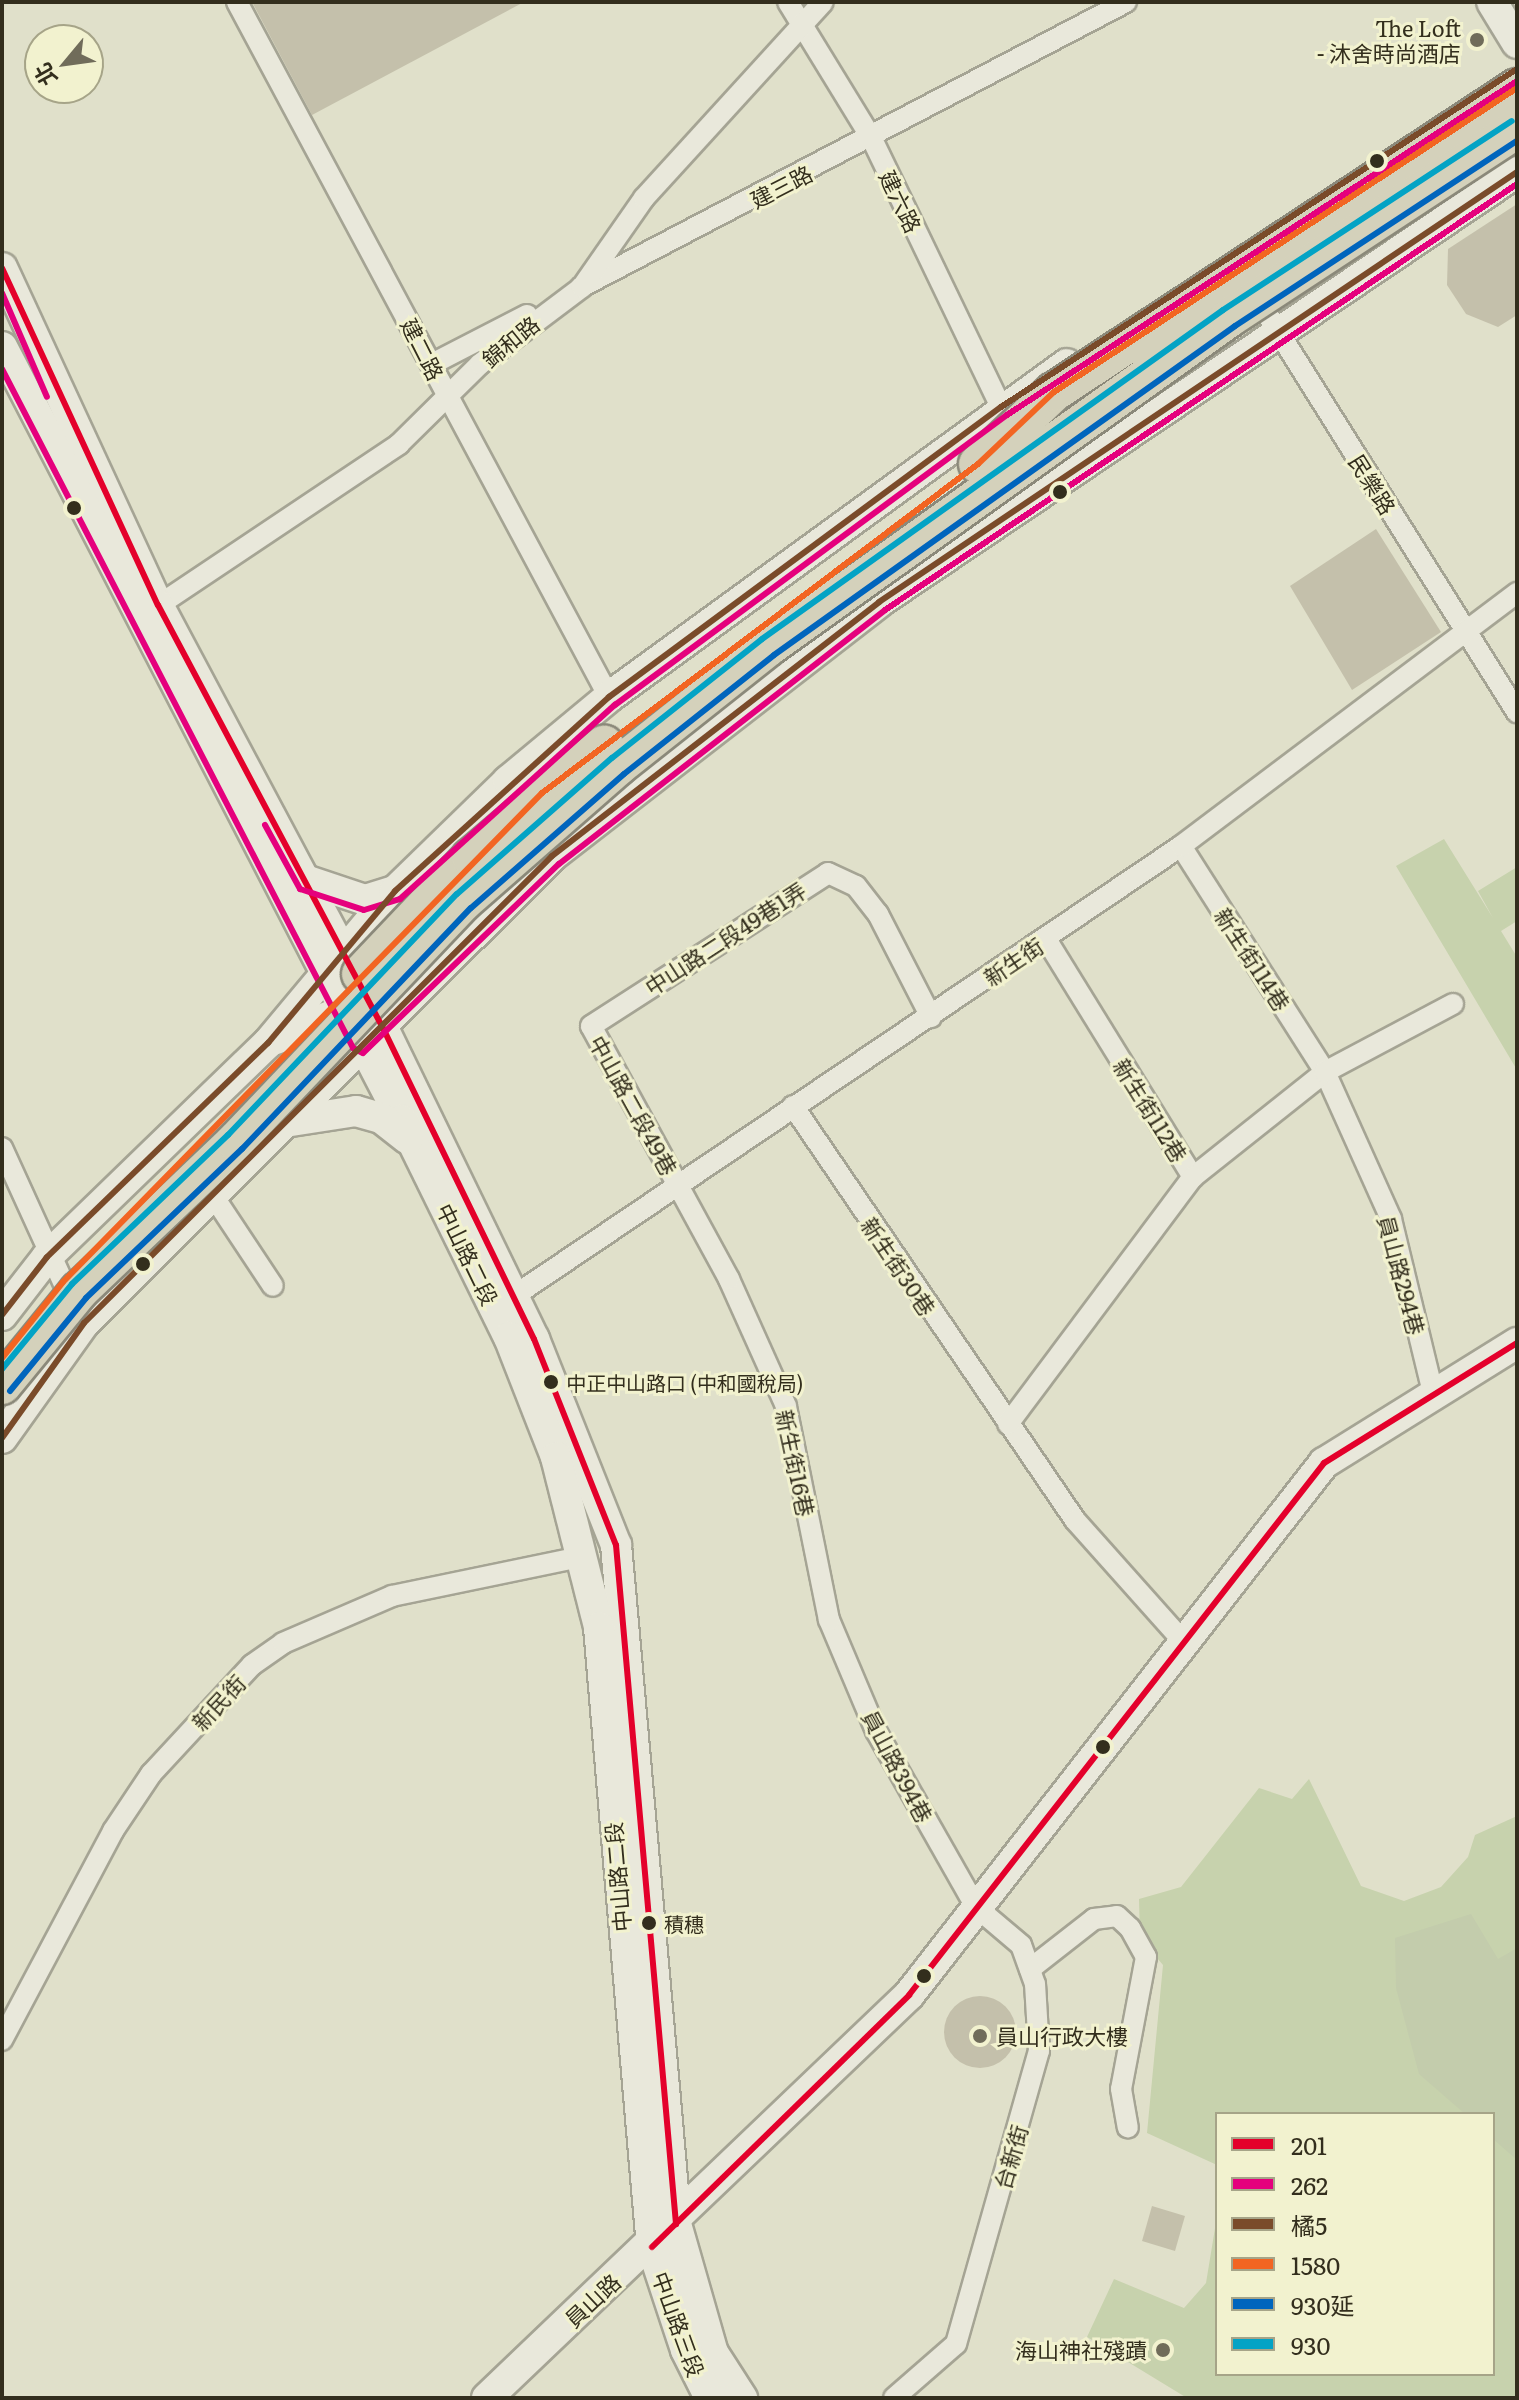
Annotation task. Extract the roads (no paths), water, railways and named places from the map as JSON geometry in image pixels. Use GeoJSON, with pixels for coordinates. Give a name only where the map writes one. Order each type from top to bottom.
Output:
{"type":"FeatureCollection","features":[{"type":"Feature","properties":{"kind":"highway"},"geometry":{"type":"LineString","coordinates":[[976,481],[1054,392],[1517,88]]}},
{"type":"Feature","properties":{"kind":"highway"},"geometry":{"type":"LineString","coordinates":[[2,1358],[63,1282],[491,840],[716,657],[1517,111]]}},
{"type":"Feature","properties":{"kind":"highway"},"geometry":{"type":"LineString","coordinates":[[2,1385],[79,1291],[535,835],[976,481],[1517,129]]}},
{"type":"Feature","properties":{"kind":"highway"},"geometry":{"type":"LineString","coordinates":[[976,481],[1130,408],[1517,152]]}},
{"type":"Feature","properties":{"kind":"main road"},"geometry":{"type":"LineString","coordinates":[[1492,2],[1517,43]]}},
{"type":"Feature","properties":{"kind":"main road"},"geometry":{"type":"LineString","coordinates":[[2,1315],[47,1257],[268,1043],[395,891],[609,697],[1001,407],[1517,69]]}},
{"type":"Feature","properties":{"kind":"main road"},"geometry":{"type":"LineString","coordinates":[[268,1043],[354,1000],[529,823],[725,663],[1253,292],[1517,118]]}},
{"type":"Feature","properties":{"kind":"main road"},"geometry":{"type":"LineString","coordinates":[[2,1438],[84,1323],[552,856],[879,602],[1517,172]]}},
{"type":"Feature","properties":{"kind":"main road","name":"中山路二段"},"geometry":{"type":"LineString","coordinates":[[2,268],[149,612],[305,880],[335,964]]}},
{"type":"Feature","properties":{"kind":"main road","name":"中山路二段"},"geometry":{"type":"LineString","coordinates":[[2,347],[149,612],[372,1034],[504,1302],[616,1545],[676,2224]]}},
{"type":"Feature","properties":{"kind":"main road"},"geometry":{"type":"LineString","coordinates":[[305,880],[365,900],[395,891]]}},
{"type":"Feature","properties":{"kind":"main road"},"geometry":{"type":"LineString","coordinates":[[311,1095],[354,1000]]}},
{"type":"Feature","properties":{"kind":"main road","name":"中山路二段"},"geometry":{"type":"LineString","coordinates":[[372,1034],[413,1143],[504,1302],[556,1457],[585,1556],[599,1627],[652,2247]]}},
{"type":"Feature","properties":{"kind":"main road"},"geometry":{"type":"LineString","coordinates":[[283,1122],[356,1111],[381,1118],[413,1143]]}},
{"type":"Feature","properties":{"kind":"main road","name":"員山路"},"geometry":{"type":"LineString","coordinates":[[487,2398],[652,2247],[909,1995],[1181,1639],[1324,1463],[1517,1343]]}},
{"type":"Feature","properties":{"kind":"main road","name":"中山路三段"},"geometry":{"type":"LineString","coordinates":[[676,2224],[713,2353],[742,2398]]}},
{"type":"Feature","properties":{"kind":"main road","name":"中山路三段"},"geometry":{"type":"LineString","coordinates":[[652,2247],[686,2350],[710,2398]]}},
{"type":"Feature","properties":{"kind":"street","name":"建二路"},"geometry":{"type":"LineString","coordinates":[[237,2],[609,697]]}},
{"type":"Feature","properties":{"kind":"street","name":"建六路"},"geometry":{"type":"LineString","coordinates":[[788,2],[872,139],[1001,407]]}},
{"type":"Feature","properties":{"kind":"street","name":"錦和路"},"geometry":{"type":"LineString","coordinates":[[149,612],[333,492],[399,444],[447,396],[582,287],[644,198],[823,2]]}},
{"type":"Feature","properties":{"kind":"street","name":"建三路"},"geometry":{"type":"LineString","coordinates":[[432,364],[872,139],[1126,2]]}},
{"type":"Feature","properties":{"kind":"street","name":"民樂路"},"geometry":{"type":"LineString","coordinates":[[1231,255],[1517,712]]}},
{"type":"Feature","properties":{"kind":"street","name":"新生街"},"geometry":{"type":"LineString","coordinates":[[504,1302],[1181,846],[1517,593]]}},
{"type":"Feature","properties":{"kind":"street","name":"新生街114巷"},"geometry":{"type":"LineString","coordinates":[[1181,846],[1325,1072]]}},
{"type":"Feature","properties":{"kind":"street","name":"中山路二段49巷1弄"},"geometry":{"type":"LineString","coordinates":[[591,1026],[828,873],[856,886],[878,914],[931,1017]]}},
{"type":"Feature","properties":{"kind":"street","name":"新生街112巷"},"geometry":{"type":"LineString","coordinates":[[1046,939],[1193,1177],[1325,1072],[1453,1004]]}},
{"type":"Feature","properties":{"kind":"street","name":"中山路二段49巷"},"geometry":{"type":"LineString","coordinates":[[591,1026],[677,1184]]}},
{"type":"Feature","properties":{"kind":"street","name":"員山路294巷"},"geometry":{"type":"LineString","coordinates":[[1325,1072],[1391,1219],[1433,1393]]}},
{"type":"Feature","properties":{"kind":"street","name":"新生街30巷"},"geometry":{"type":"LineString","coordinates":[[793,1106],[1008,1424],[1115,1572],[1181,1639]]}},
{"type":"Feature","properties":{"kind":"street"},"geometry":{"type":"LineString","coordinates":[[2,1148],[47,1257],[84,1323]]}},
{"type":"Feature","properties":{"kind":"street"},"geometry":{"type":"LineString","coordinates":[[1008,1424],[1193,1177]]}},
{"type":"Feature","properties":{"kind":"street","name":"新生街16巷"},"geometry":{"type":"LineString","coordinates":[[677,1184],[786,1406],[829,1620]]}},
{"type":"Feature","properties":{"kind":"street"},"geometry":{"type":"LineString","coordinates":[[212,1194],[273,1286]]}},
{"type":"Feature","properties":{"kind":"street","name":"新民街"},"geometry":{"type":"LineString","coordinates":[[2,2040],[113,1831],[151,1774],[252,1665],[283,1643],[392,1596],[585,1556]]}},
{"type":"Feature","properties":{"kind":"street","name":"員山路394巷"},"geometry":{"type":"LineString","coordinates":[[829,1620],[876,1731],[976,1907]]}},
{"type":"Feature","properties":{"kind":"street","name":"台新街"},"geometry":{"type":"LineString","coordinates":[[894,2398],[956,2344],[1039,2051],[1030,1969],[1021,1945],[976,1907]]}},
{"type":"Feature","properties":{"kind":"street"},"geometry":{"type":"LineString","coordinates":[[1030,1969],[1094,1919],[1117,1916],[1130,1928],[1146,1957],[1121,2089],[1128,2127]]}},
{"type":"Feature","properties":{"kind":"place","name":"The Loft - 沐舍時尚酒店"},"geometry":{"type":"Point","coordinates":[1477,40]}},
{"type":"Feature","properties":{"kind":"place","name":"中正中山路口 (中和國稅局)"},"geometry":{"type":"Point","coordinates":[551,1382]}},
{"type":"Feature","properties":{"kind":"place","name":"積穗"},"geometry":{"type":"Point","coordinates":[649,1923]}},
{"type":"Feature","properties":{"kind":"place","name":"員山行政大樓"},"geometry":{"type":"Point","coordinates":[980,2036]}},
{"type":"Feature","properties":{"kind":"place","name":"海山神社殘蹟"},"geometry":{"type":"Point","coordinates":[1163,2350]}}]}
